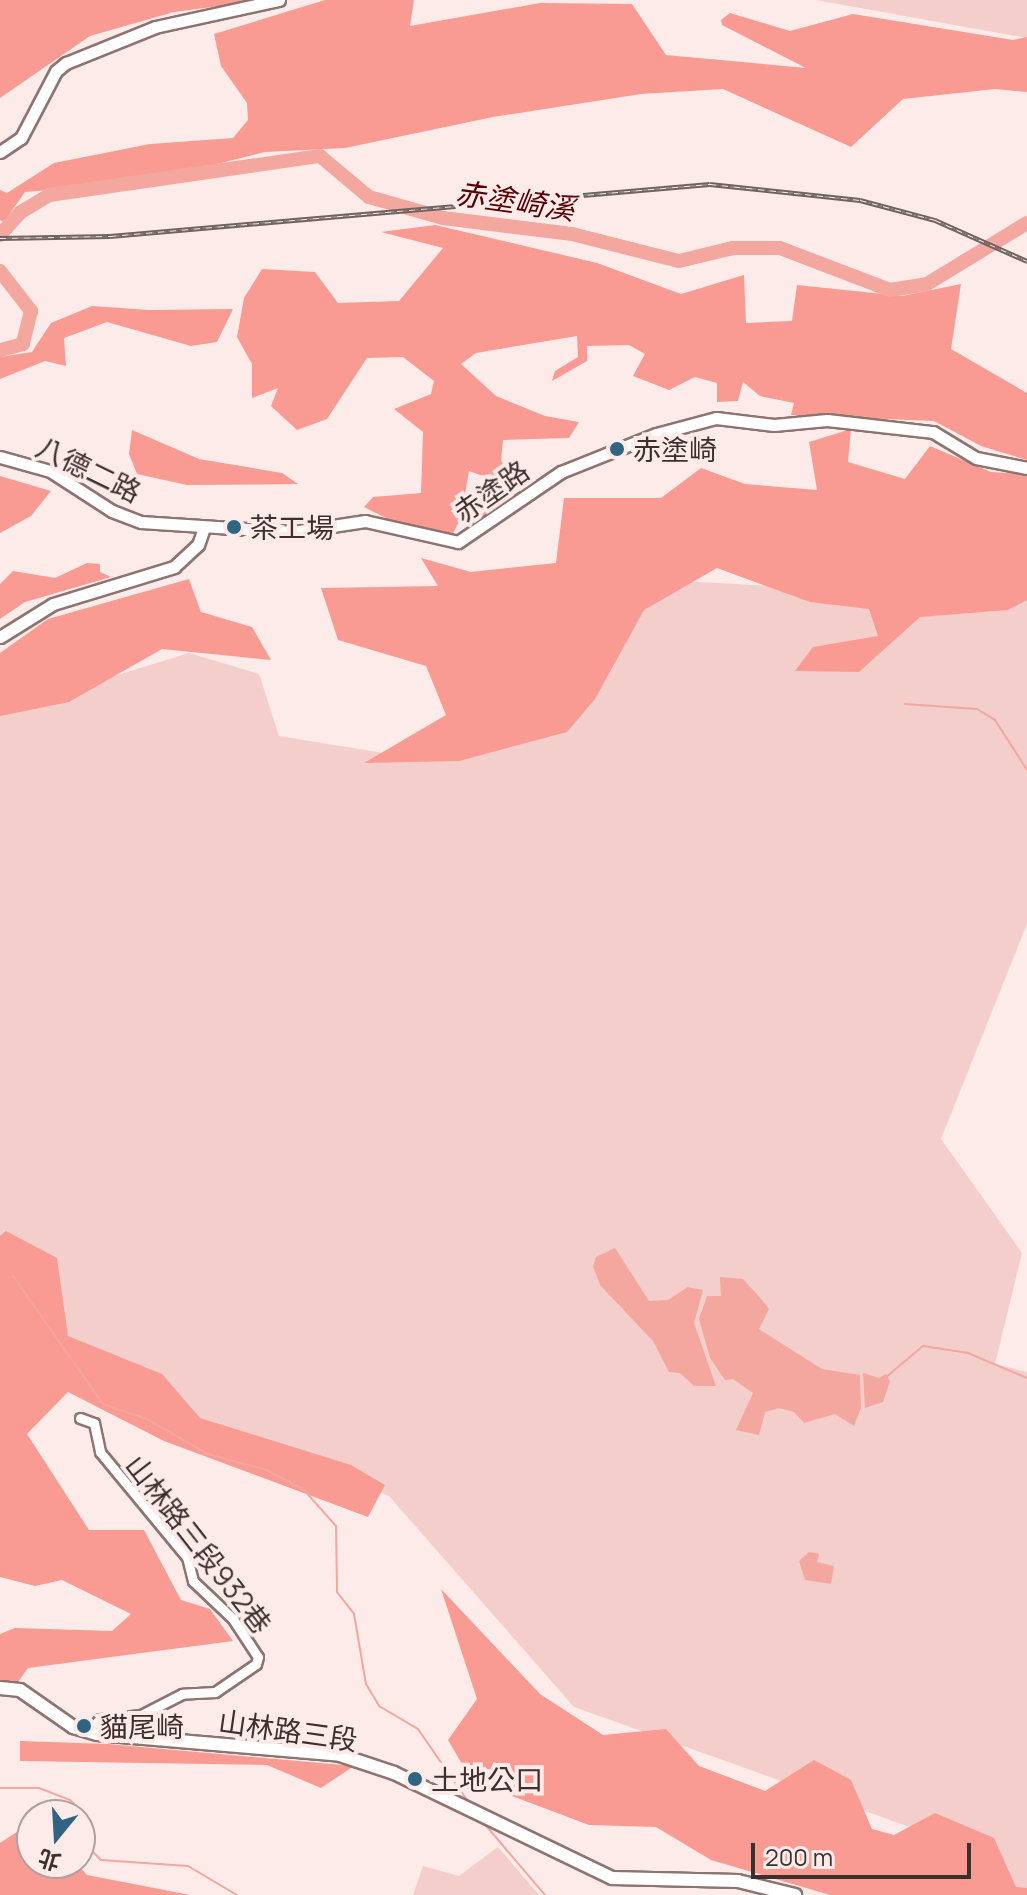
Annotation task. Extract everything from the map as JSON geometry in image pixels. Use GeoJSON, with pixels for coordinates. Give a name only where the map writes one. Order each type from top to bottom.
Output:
{"type":"FeatureCollection","features":[{"type":"Feature","properties":{"kind":"main road","name":"山林路三段"},"geometry":{"type":"LineString","coordinates":[[0,1688],[20,1690],[87,1732],[340,1755],[461,1806],[612,1878],[738,1881],[795,1895]]}},
{"type":"Feature","properties":{"kind":"street"},"geometry":{"type":"LineString","coordinates":[[0,152],[21,138],[56,71],[66,63],[155,27],[279,0]]}},
{"type":"Feature","properties":{"kind":"street","name":"赤塗路"},"geometry":{"type":"LineString","coordinates":[[204,528],[293,532],[365,521],[458,542],[561,472],[656,434],[716,418],[774,425],[846,421],[933,432],[976,458],[1027,468]]}},
{"type":"Feature","properties":{"kind":"street","name":"八德二路"},"geometry":{"type":"LineString","coordinates":[[0,457],[50,471],[124,517],[204,528]]}},
{"type":"Feature","properties":{"kind":"street"},"geometry":{"type":"LineString","coordinates":[[0,637],[53,604],[174,567],[198,545],[204,528]]}},
{"type":"Feature","properties":{"kind":"street","name":"山林路三段932巷"},"geometry":{"type":"LineString","coordinates":[[80,1418],[94,1423],[100,1452],[187,1557],[193,1581],[233,1619],[258,1657],[256,1664],[215,1692],[182,1694],[141,1715],[100,1719],[87,1732]]}},
{"type":"Feature","properties":{"kind":"shaded area"},"geometry":{"type":"Polygon","coordinates":[[[0,0],[266,0],[174,12],[90,36],[0,98],[0,0]]]}},
{"type":"Feature","properties":{"kind":"shaded area"},"geometry":{"type":"Polygon","coordinates":[[[325,0],[414,0],[410,26],[540,3],[632,4],[666,55],[806,68],[722,25],[721,20],[730,13],[790,31],[853,14],[1013,40],[1027,37],[1027,92],[995,89],[903,99],[851,147],[723,89],[641,94],[493,117],[345,148],[265,152],[145,182],[25,192],[4,222],[0,220],[0,190],[7,193],[54,163],[150,144],[233,138],[248,120],[247,103],[221,66],[214,34],[325,0]]]}},
{"type":"Feature","properties":{"kind":"shaded area"},"geometry":{"type":"Polygon","coordinates":[[[816,0],[1027,0],[1027,38],[816,0]]]}},
{"type":"Feature","properties":{"kind":"shaded area"},"geometry":{"type":"Polygon","coordinates":[[[435,225],[597,263],[681,294],[744,275],[746,323],[792,321],[797,285],[902,296],[961,284],[951,349],[1027,393],[1027,460],[981,446],[934,421],[791,415],[794,403],[760,396],[743,382],[738,401],[717,402],[717,383],[695,377],[669,390],[633,376],[645,354],[629,345],[587,346],[587,361],[552,381],[555,371],[578,357],[577,336],[476,353],[461,364],[496,396],[545,416],[579,422],[569,438],[503,440],[501,461],[518,481],[486,518],[479,515],[497,481],[469,471],[461,518],[452,535],[392,521],[364,507],[373,497],[421,493],[423,432],[394,409],[431,394],[434,381],[403,357],[367,358],[327,419],[297,430],[271,406],[278,388],[252,398],[252,364],[237,337],[244,298],[262,269],[315,272],[338,303],[399,301],[443,248],[381,232],[435,225]]]}},
{"type":"Feature","properties":{"kind":"shaded area"},"geometry":{"type":"Polygon","coordinates":[[[92,306],[149,310],[233,309],[217,342],[191,346],[107,322],[64,338],[66,366],[45,361],[0,379],[0,357],[32,352],[51,323],[92,306]]]}},
{"type":"Feature","properties":{"kind":"shaded area"},"geometry":{"type":"Polygon","coordinates":[[[851,429],[848,462],[905,479],[930,446],[991,472],[1027,474],[1027,600],[1008,610],[920,617],[859,672],[795,671],[813,647],[878,636],[869,609],[810,602],[717,568],[644,610],[595,699],[567,732],[459,761],[364,763],[446,715],[426,666],[338,640],[321,588],[438,586],[421,558],[471,572],[556,563],[564,498],[661,498],[701,468],[745,484],[817,490],[809,442],[851,429]]]}},
{"type":"Feature","properties":{"kind":"shaded area"},"geometry":{"type":"Polygon","coordinates":[[[132,430],[199,459],[282,473],[298,484],[187,485],[137,474],[129,454],[132,430]]]}},
{"type":"Feature","properties":{"kind":"shaded area"},"geometry":{"type":"Polygon","coordinates":[[[0,476],[51,491],[31,516],[0,533],[0,476]]]}},
{"type":"Feature","properties":{"kind":"shaded area"},"geometry":{"type":"Polygon","coordinates":[[[87,563],[100,564],[100,572],[111,577],[25,602],[0,619],[0,584],[13,571],[55,578],[87,563]]]}},
{"type":"Feature","properties":{"kind":"shaded area"},"geometry":{"type":"Polygon","coordinates":[[[189,579],[201,612],[252,627],[271,660],[162,649],[69,702],[0,716],[0,653],[48,619],[189,579]]]}},
{"type":"Feature","properties":{"kind":"shaded area"},"geometry":{"type":"Polygon","coordinates":[[[662,580],[1027,600],[1027,924],[941,1139],[1022,1253],[995,1364],[1027,1372],[1027,1895],[1003,1895],[952,1842],[574,1707],[389,1496],[0,1351],[0,711],[189,653],[259,674],[279,736],[396,755],[662,580]]]}},
{"type":"Feature","properties":{"kind":"shaded area"},"geometry":{"type":"Polygon","coordinates":[[[6,1231],[57,1258],[68,1336],[162,1374],[200,1418],[351,1465],[385,1485],[368,1517],[164,1441],[68,1392],[27,1434],[89,1530],[144,1530],[181,1600],[210,1609],[233,1641],[28,1668],[18,1682],[0,1682],[0,1634],[15,1628],[112,1631],[131,1614],[62,1580],[35,1586],[0,1577],[0,1236],[6,1231]]]}},
{"type":"Feature","properties":{"kind":"shaded area"},"geometry":{"type":"Polygon","coordinates":[[[615,1248],[649,1301],[668,1300],[688,1287],[703,1290],[694,1323],[716,1386],[694,1386],[680,1373],[669,1372],[653,1341],[600,1285],[593,1266],[596,1257],[615,1248]]]}},
{"type":"Feature","properties":{"kind":"shaded area"},"geometry":{"type":"Polygon","coordinates":[[[720,1277],[743,1279],[769,1309],[759,1329],[822,1369],[860,1375],[861,1408],[854,1426],[835,1414],[804,1423],[794,1412],[779,1408],[765,1412],[759,1435],[736,1430],[753,1393],[733,1379],[725,1380],[710,1358],[699,1319],[707,1296],[721,1296],[720,1277]]]}},
{"type":"Feature","properties":{"kind":"shaded area"},"geometry":{"type":"Polygon","coordinates":[[[863,1373],[879,1378],[886,1374],[890,1381],[883,1402],[865,1408],[863,1373]]]}},
{"type":"Feature","properties":{"kind":"shaded area"},"geometry":{"type":"Polygon","coordinates":[[[809,1552],[819,1554],[817,1562],[834,1566],[831,1584],[805,1580],[799,1561],[809,1552]]]}},
{"type":"Feature","properties":{"kind":"shaded area"},"geometry":{"type":"Polygon","coordinates":[[[441,1589],[540,1694],[603,1735],[666,1729],[699,1766],[765,1791],[814,1760],[851,1780],[872,1829],[894,1835],[935,1813],[994,1838],[1016,1887],[1027,1888],[1027,1895],[830,1895],[711,1860],[656,1827],[589,1825],[472,1781],[448,1740],[477,1699],[441,1589]]]}},
{"type":"Feature","properties":{"kind":"shaded area"},"geometry":{"type":"Polygon","coordinates":[[[20,1741],[108,1744],[354,1766],[321,1788],[267,1765],[20,1761],[20,1741]]]}},
{"type":"Feature","properties":{"kind":"shaded area"},"geometry":{"type":"Polygon","coordinates":[[[16,1832],[16,1879],[96,1877],[190,1895],[0,1895],[0,1843],[16,1832]]]}},
{"type":"Feature","properties":{"kind":"shaded area"},"geometry":{"type":"Polygon","coordinates":[[[498,1847],[539,1895],[413,1895],[423,1866],[459,1876],[498,1847]]]}},
{"type":"Feature","properties":{"kind":"waterway","name":"赤塗崎溪"},"geometry":{"type":"LineString","coordinates":[[0,235],[21,212],[49,195],[320,156],[369,197],[443,218],[572,234],[679,261],[733,248],[780,248],[890,290],[927,284],[1027,223]]}},
{"type":"Feature","properties":{"kind":"waterway"},"geometry":{"type":"LineString","coordinates":[[0,271],[31,311],[23,344],[0,350]]}},
{"type":"Feature","properties":{"kind":"waterway"},"geometry":{"type":"LineString","coordinates":[[905,704],[977,709],[995,720],[1027,770]]}},
{"type":"Feature","properties":{"kind":"waterway"},"geometry":{"type":"LineString","coordinates":[[13,1276],[103,1404],[147,1419],[208,1454],[267,1470],[304,1490],[336,1526],[337,1592],[354,1614],[366,1684],[379,1706],[418,1729],[469,1803]]}},
{"type":"Feature","properties":{"kind":"waterway"},"geometry":{"type":"LineString","coordinates":[[885,1378],[923,1346],[968,1353],[1027,1378]]}},
{"type":"Feature","properties":{"kind":"waterway"},"geometry":{"type":"LineString","coordinates":[[0,1788],[39,1788],[70,1800],[83,1812],[92,1851],[101,1860],[188,1866],[237,1895]]}},
{"type":"Feature","properties":{"kind":"waterway"},"geometry":{"type":"LineString","coordinates":[[482,1821],[545,1895]]}},
{"type":"Feature","properties":{"kind":"railway"},"geometry":{"type":"LineString","coordinates":[[0,238],[110,236],[710,184],[860,200],[935,220],[1027,261]]}},
{"type":"Feature","properties":{"kind":"place","name":"赤塗崎"},"geometry":{"type":"Point","coordinates":[617,449]}},
{"type":"Feature","properties":{"kind":"place","name":"茶工場"},"geometry":{"type":"Point","coordinates":[234,527]}},
{"type":"Feature","properties":{"kind":"place","name":"貓尾崎"},"geometry":{"type":"Point","coordinates":[84,1726]}},
{"type":"Feature","properties":{"kind":"place","name":"土地公口"},"geometry":{"type":"Point","coordinates":[415,1779]}}]}
